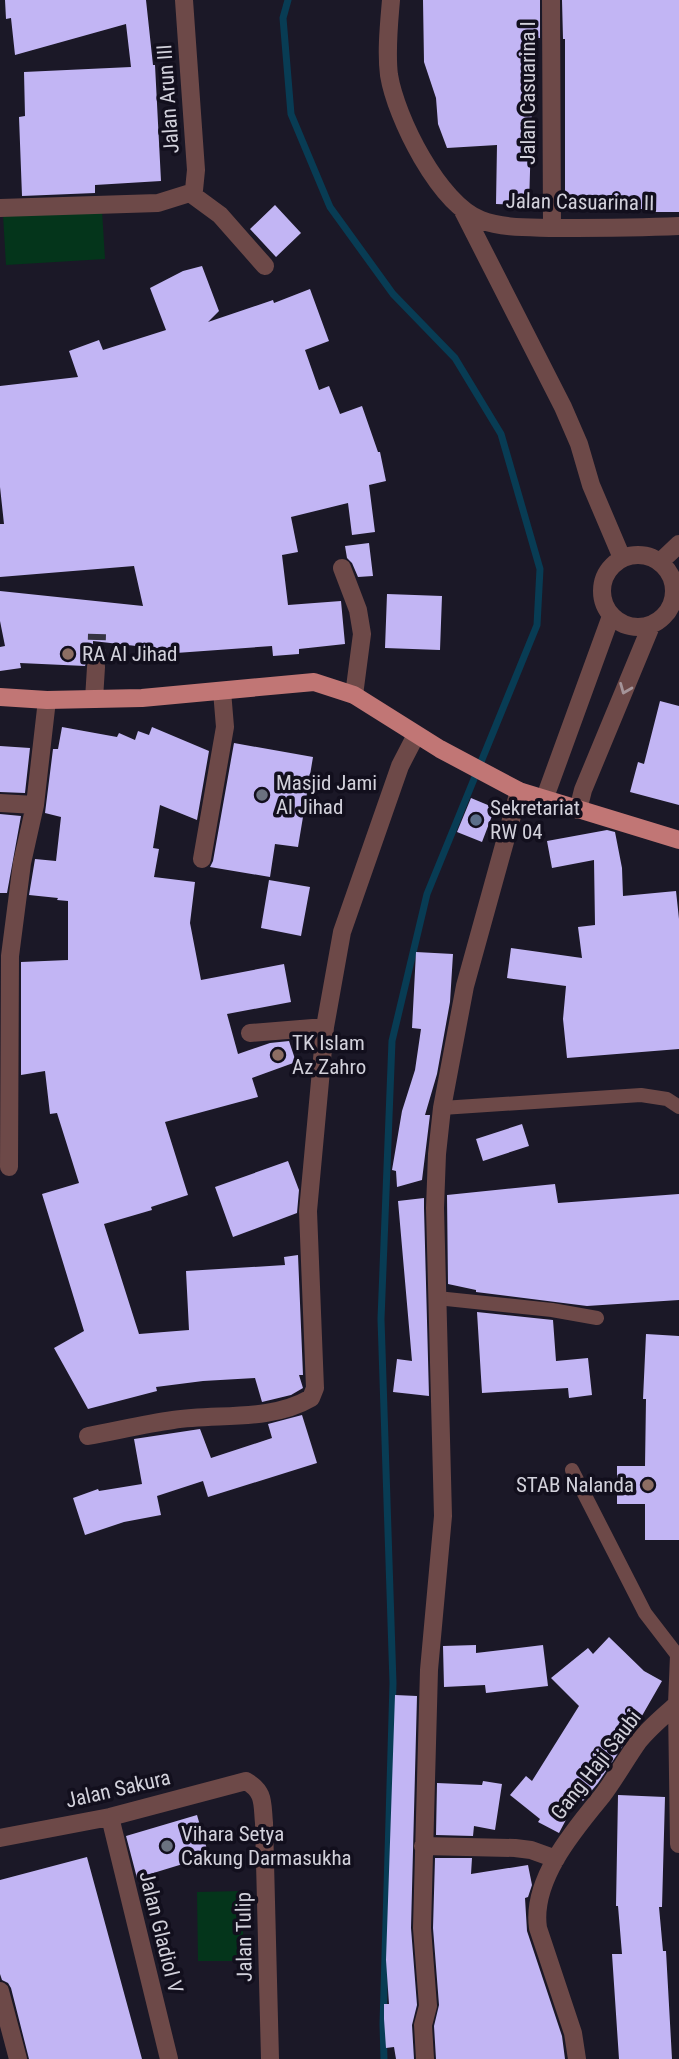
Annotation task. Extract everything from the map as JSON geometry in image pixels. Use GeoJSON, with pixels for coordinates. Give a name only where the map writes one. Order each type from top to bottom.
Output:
{"type":"FeatureCollection","features":[{"type":"Feature","properties":{"kind":"main road"},"geometry":{"type":"LineString","coordinates":[[0,697],[94,699],[314,682],[354,695],[440,749],[519,791],[679,840]]}},
{"type":"Feature","properties":{"kind":"street","name":"Jalan Arun III"},"geometry":{"type":"LineString","coordinates":[[184,0],[196,170],[194,190],[190,193]]}},
{"type":"Feature","properties":{"kind":"street","name":"Jalan Casuarina II"},"geometry":{"type":"LineString","coordinates":[[391,0],[388,42],[390,75],[398,106],[414,142],[442,187],[463,211],[482,220],[510,227],[679,226]]}},
{"type":"Feature","properties":{"kind":"street","name":"Jalan Casuarina I"},"geometry":{"type":"LineString","coordinates":[[551,0],[552,228]]}},
{"type":"Feature","properties":{"kind":"street"},"geometry":{"type":"LineString","coordinates":[[0,208],[158,203],[190,193],[220,215],[265,267]]}},
{"type":"Feature","properties":{"kind":"street"},"geometry":{"type":"LineString","coordinates":[[463,211],[563,407],[622,558]]}},
{"type":"Feature","properties":{"kind":"street"},"geometry":{"type":"LineString","coordinates":[[660,562],[679,544]]}},
{"type":"Feature","properties":{"kind":"street"},"geometry":{"type":"LineString","coordinates":[[648,556],[660,562],[677,580],[670,609],[664,618],[651,626],[637,628],[622,625],[611,616],[604,604],[601,591],[604,578],[611,566],[622,558],[648,556]]}},
{"type":"Feature","properties":{"kind":"street"},"geometry":{"type":"LineString","coordinates":[[342,568],[358,610],[362,634],[354,695]]}},
{"type":"Feature","properties":{"kind":"street"},"geometry":{"type":"LineString","coordinates":[[544,800],[611,616]]}},
{"type":"Feature","properties":{"kind":"street"},"geometry":{"type":"LineString","coordinates":[[578,810],[583,790],[651,626]]}},
{"type":"Feature","properties":{"kind":"street"},"geometry":{"type":"LineString","coordinates":[[94,699],[96,667]]}},
{"type":"Feature","properties":{"kind":"street"},"geometry":{"type":"LineString","coordinates":[[202,859],[225,727],[222,691]]}},
{"type":"Feature","properties":{"kind":"street"},"geometry":{"type":"LineString","coordinates":[[9,1167],[5,1098],[5,1011],[10,956],[8,901],[22,863],[35,806],[47,700]]}},
{"type":"Feature","properties":{"kind":"street"},"geometry":{"type":"LineString","coordinates":[[88,1436],[174,1420],[236,1417],[293,1406],[311,1398],[315,1388],[309,1211],[324,1027],[342,932],[400,766],[416,735]]}},
{"type":"Feature","properties":{"kind":"street"},"geometry":{"type":"LineString","coordinates":[[425,2059],[423,2025],[428,2006],[422,1928],[429,1670],[443,1516],[435,1197],[442,1108],[475,945],[519,791]]}},
{"type":"Feature","properties":{"kind":"street"},"geometry":{"type":"LineString","coordinates":[[0,803],[35,806]]}},
{"type":"Feature","properties":{"kind":"street"},"geometry":{"type":"LineString","coordinates":[[250,1033],[324,1027]]}},
{"type":"Feature","properties":{"kind":"street"},"geometry":{"type":"LineString","coordinates":[[678,1656],[679,1844]]}},
{"type":"Feature","properties":{"kind":"street","name":"Gang Haji Saubi"},"geometry":{"type":"LineString","coordinates":[[577,2059],[573,2033],[541,1935],[536,1914],[539,1901],[556,1859],[571,1833],[603,1795],[640,1739],[677,1704]]}},
{"type":"Feature","properties":{"kind":"street","name":"Jalan Sakura"},"geometry":{"type":"LineString","coordinates":[[0,1838],[110,1817],[246,1781]]}},
{"type":"Feature","properties":{"kind":"street","name":"Jalan Tulip"},"geometry":{"type":"LineString","coordinates":[[246,1781],[257,1787],[262,1797],[270,2059]]}},
{"type":"Feature","properties":{"kind":"street","name":"Jalan Gladiol V"},"geometry":{"type":"LineString","coordinates":[[110,1817],[169,2059]]}},
{"type":"Feature","properties":{"kind":"street"},"geometry":{"type":"LineString","coordinates":[[424,1846],[515,1848],[531,1850],[556,1859]]}},
{"type":"Feature","properties":{"kind":"street"},"geometry":{"type":"LineString","coordinates":[[0,1991],[18,2059]]}},
{"type":"Feature","properties":{"kind":"lane"},"geometry":{"type":"LineString","coordinates":[[442,1108],[642,1095],[667,1100],[679,1107]]}},
{"type":"Feature","properties":{"kind":"lane"},"geometry":{"type":"LineString","coordinates":[[437,1298],[552,1310],[597,1318]]}},
{"type":"Feature","properties":{"kind":"lane"},"geometry":{"type":"LineString","coordinates":[[572,1470],[645,1613],[678,1656]]}},
{"type":"Feature","properties":{"kind":"green space"},"geometry":{"type":"Polygon","coordinates":[[[102,210],[105,259],[6,265],[3,215],[102,210]]]}},
{"type":"Feature","properties":{"kind":"green space"},"geometry":{"type":"Polygon","coordinates":[[[242,1891],[244,1961],[198,1961],[197,1892],[242,1891]]]}},
{"type":"Feature","properties":{"kind":"building"},"geometry":{"type":"Polygon","coordinates":[[[5,0],[146,0],[155,65],[161,181],[95,185],[95,193],[22,196],[19,117],[25,116],[24,72],[131,67],[126,24],[15,55],[11,18],[6,19],[5,0]]]}},
{"type":"Feature","properties":{"kind":"building"},"geometry":{"type":"Polygon","coordinates":[[[423,0],[540,0],[540,38],[534,38],[529,205],[496,204],[497,145],[447,148],[438,124],[436,98],[424,62],[423,0]]]}},
{"type":"Feature","properties":{"kind":"building"},"geometry":{"type":"Polygon","coordinates":[[[562,0],[679,0],[679,212],[646,212],[646,209],[565,209],[565,39],[562,0]]]}},
{"type":"Feature","properties":{"kind":"building"},"geometry":{"type":"Polygon","coordinates":[[[275,205],[301,233],[276,257],[250,229],[275,205]]]}},
{"type":"Feature","properties":{"kind":"building"},"geometry":{"type":"Polygon","coordinates":[[[202,266],[219,311],[208,322],[273,300],[274,303],[310,289],[329,341],[305,350],[319,390],[329,386],[340,414],[362,406],[380,452],[386,481],[369,485],[375,532],[352,535],[348,503],[291,517],[298,552],[282,555],[288,605],[341,601],[345,644],[299,649],[299,654],[273,656],[272,646],[162,654],[162,649],[93,641],[93,656],[87,660],[85,666],[20,663],[21,668],[0,671],[0,647],[5,646],[0,621],[0,591],[143,606],[134,566],[0,577],[0,524],[4,524],[0,487],[0,386],[78,377],[69,351],[99,340],[103,350],[166,330],[150,288],[183,271],[202,266]]]}},
{"type":"Feature","properties":{"kind":"building"},"geometry":{"type":"Polygon","coordinates":[[[369,543],[373,576],[358,577],[347,558],[345,546],[369,543]]]}},
{"type":"Feature","properties":{"kind":"building"},"geometry":{"type":"Polygon","coordinates":[[[387,594],[442,596],[440,650],[385,648],[387,594]]]}},
{"type":"Feature","properties":{"kind":"building"},"geometry":{"type":"Polygon","coordinates":[[[660,701],[679,706],[679,805],[630,792],[638,762],[644,764],[660,701]]]}},
{"type":"Feature","properties":{"kind":"building"},"geometry":{"type":"Polygon","coordinates":[[[62,727],[117,737],[119,733],[135,740],[138,731],[149,735],[152,727],[209,751],[197,820],[160,805],[153,848],[159,849],[154,877],[195,882],[190,923],[201,980],[284,964],[291,1002],[227,1014],[238,1054],[270,1043],[289,1041],[296,1062],[252,1078],[258,1097],[165,1122],[188,1195],[151,1207],[152,1210],[104,1224],[139,1334],[189,1330],[186,1271],[285,1265],[284,1257],[298,1255],[303,1375],[299,1375],[303,1388],[291,1395],[262,1402],[255,1378],[203,1381],[156,1387],[157,1391],[88,1409],[54,1348],[84,1331],[42,1194],[79,1183],[57,1113],[50,1114],[45,1071],[21,1075],[21,962],[68,960],[68,901],[29,895],[35,859],[56,861],[61,817],[45,813],[53,749],[58,749],[62,727]]]}},
{"type":"Feature","properties":{"kind":"building","name":"Masjid Jami Al Jihad"},"geometry":{"type":"Polygon","coordinates":[[[234,743],[313,757],[298,847],[275,844],[270,877],[210,867],[234,743]]]}},
{"type":"Feature","properties":{"kind":"building"},"geometry":{"type":"Polygon","coordinates":[[[0,746],[30,748],[25,793],[0,792],[0,746]]]}},
{"type":"Feature","properties":{"kind":"building","name":"Sekretariat RW 04"},"geometry":{"type":"Polygon","coordinates":[[[471,798],[495,808],[482,842],[457,832],[471,798]]]}},
{"type":"Feature","properties":{"kind":"building"},"geometry":{"type":"Polygon","coordinates":[[[0,814],[21,816],[7,893],[0,893],[0,814]]]}},
{"type":"Feature","properties":{"kind":"building"},"geometry":{"type":"Polygon","coordinates":[[[607,830],[615,832],[622,868],[623,896],[676,891],[679,919],[679,1049],[567,1058],[563,1019],[566,986],[507,978],[511,948],[582,958],[578,927],[595,925],[594,860],[552,868],[547,841],[607,830]]]}},
{"type":"Feature","properties":{"kind":"building"},"geometry":{"type":"Polygon","coordinates":[[[269,880],[310,887],[301,936],[261,928],[269,880]]]}},
{"type":"Feature","properties":{"kind":"building"},"geometry":{"type":"Polygon","coordinates":[[[416,952],[453,954],[450,1002],[437,1074],[425,1115],[430,1115],[422,1180],[397,1187],[396,1171],[392,1170],[402,1111],[415,1070],[421,1029],[412,1028],[416,952]]]}},
{"type":"Feature","properties":{"kind":"building"},"geometry":{"type":"Polygon","coordinates":[[[522,1124],[529,1146],[483,1161],[476,1139],[522,1124]]]}},
{"type":"Feature","properties":{"kind":"building"},"geometry":{"type":"Polygon","coordinates":[[[288,1161],[299,1190],[297,1213],[233,1237],[215,1187],[288,1161]]]}},
{"type":"Feature","properties":{"kind":"building"},"geometry":{"type":"Polygon","coordinates":[[[555,1184],[558,1203],[679,1194],[679,1300],[587,1306],[476,1292],[448,1284],[447,1195],[555,1184]]]}},
{"type":"Feature","properties":{"kind":"building"},"geometry":{"type":"Polygon","coordinates":[[[424,1198],[429,1396],[393,1392],[397,1359],[412,1361],[398,1201],[424,1198]]]}},
{"type":"Feature","properties":{"kind":"building"},"geometry":{"type":"Polygon","coordinates":[[[477,1312],[553,1320],[556,1361],[588,1358],[592,1395],[569,1398],[568,1388],[482,1393],[477,1312]]]}},
{"type":"Feature","properties":{"kind":"building","name":"STAB Nalanda"},"geometry":{"type":"Polygon","coordinates":[[[646,1334],[679,1336],[679,1540],[645,1540],[645,1504],[617,1504],[617,1466],[645,1466],[646,1399],[643,1399],[646,1334]]]}},
{"type":"Feature","properties":{"kind":"building"},"geometry":{"type":"Polygon","coordinates":[[[302,1415],[317,1463],[208,1497],[203,1481],[157,1496],[161,1515],[124,1522],[85,1535],[73,1498],[98,1489],[99,1491],[142,1484],[134,1439],[200,1429],[211,1458],[272,1438],[268,1424],[302,1415]]]}},
{"type":"Feature","properties":{"kind":"building"},"geometry":{"type":"Polygon","coordinates":[[[609,1637],[644,1671],[662,1681],[635,1728],[598,1783],[583,1801],[578,1797],[559,1833],[538,1822],[540,1819],[510,1795],[526,1776],[532,1781],[579,1706],[551,1678],[588,1648],[593,1654],[609,1637]]]}},
{"type":"Feature","properties":{"kind":"building"},"geometry":{"type":"Polygon","coordinates":[[[476,1645],[476,1653],[543,1645],[548,1686],[486,1693],[485,1685],[444,1687],[443,1646],[476,1645]]]}},
{"type":"Feature","properties":{"kind":"building"},"geometry":{"type":"Polygon","coordinates":[[[395,1695],[417,1696],[411,1928],[417,2005],[412,2025],[414,2059],[396,2059],[394,2047],[386,2048],[384,2019],[384,2004],[389,2004],[386,1960],[395,1695]]]}},
{"type":"Feature","properties":{"kind":"building"},"geometry":{"type":"Polygon","coordinates":[[[483,1781],[502,1784],[495,1830],[474,1826],[473,1836],[436,1835],[437,1783],[482,1785],[483,1781]]]}},
{"type":"Feature","properties":{"kind":"building"},"geometry":{"type":"Polygon","coordinates":[[[618,1795],[665,1797],[662,1907],[659,1907],[663,1951],[666,1951],[672,2059],[619,2059],[612,1954],[622,1954],[616,1906],[618,1795]]]}},
{"type":"Feature","properties":{"kind":"building","name":"Vihara Setya Cakung Darmasukha"},"geometry":{"type":"Polygon","coordinates":[[[197,1815],[209,1856],[137,1878],[126,1836],[197,1815]]]}},
{"type":"Feature","properties":{"kind":"building"},"geometry":{"type":"Polygon","coordinates":[[[87,1857],[142,2059],[29,2059],[11,1988],[2,1980],[0,1974],[0,1880],[87,1857]]]}},
{"type":"Feature","properties":{"kind":"building"},"geometry":{"type":"Polygon","coordinates":[[[435,1858],[472,1858],[471,1874],[528,1865],[532,1885],[528,1897],[525,1898],[527,1931],[562,2036],[565,2059],[436,2059],[434,2026],[439,2005],[433,1928],[435,1858]]]}},
{"type":"Feature","properties":{"kind":"waterway"},"geometry":{"type":"LineString","coordinates":[[288,0],[283,18],[291,114],[330,207],[393,294],[455,358],[501,434],[540,569],[537,625],[427,894],[392,1041],[381,1319],[393,1683],[384,2059]]}},
{"type":"Feature","properties":{"kind":"tunnel"},"geometry":{"type":"LineString","coordinates":[[96,667],[97,634]]}},
{"type":"Feature","properties":{"kind":"place","name":"RA Al Jihad"},"geometry":{"type":"Point","coordinates":[68,654]}},
{"type":"Feature","properties":{"kind":"place","name":"Masjid Jami Al Jihad"},"geometry":{"type":"Point","coordinates":[262,795]}},
{"type":"Feature","properties":{"kind":"place","name":"Sekretariat RW 04"},"geometry":{"type":"Point","coordinates":[476,820]}},
{"type":"Feature","properties":{"kind":"place","name":"TK Islam Az Zahro"},"geometry":{"type":"Point","coordinates":[278,1055]}},
{"type":"Feature","properties":{"kind":"place","name":"STAB Nalanda"},"geometry":{"type":"Point","coordinates":[648,1485]}},
{"type":"Feature","properties":{"kind":"place","name":"Vihara Setya Cakung Darmasukha"},"geometry":{"type":"Point","coordinates":[167,1846]}}]}
